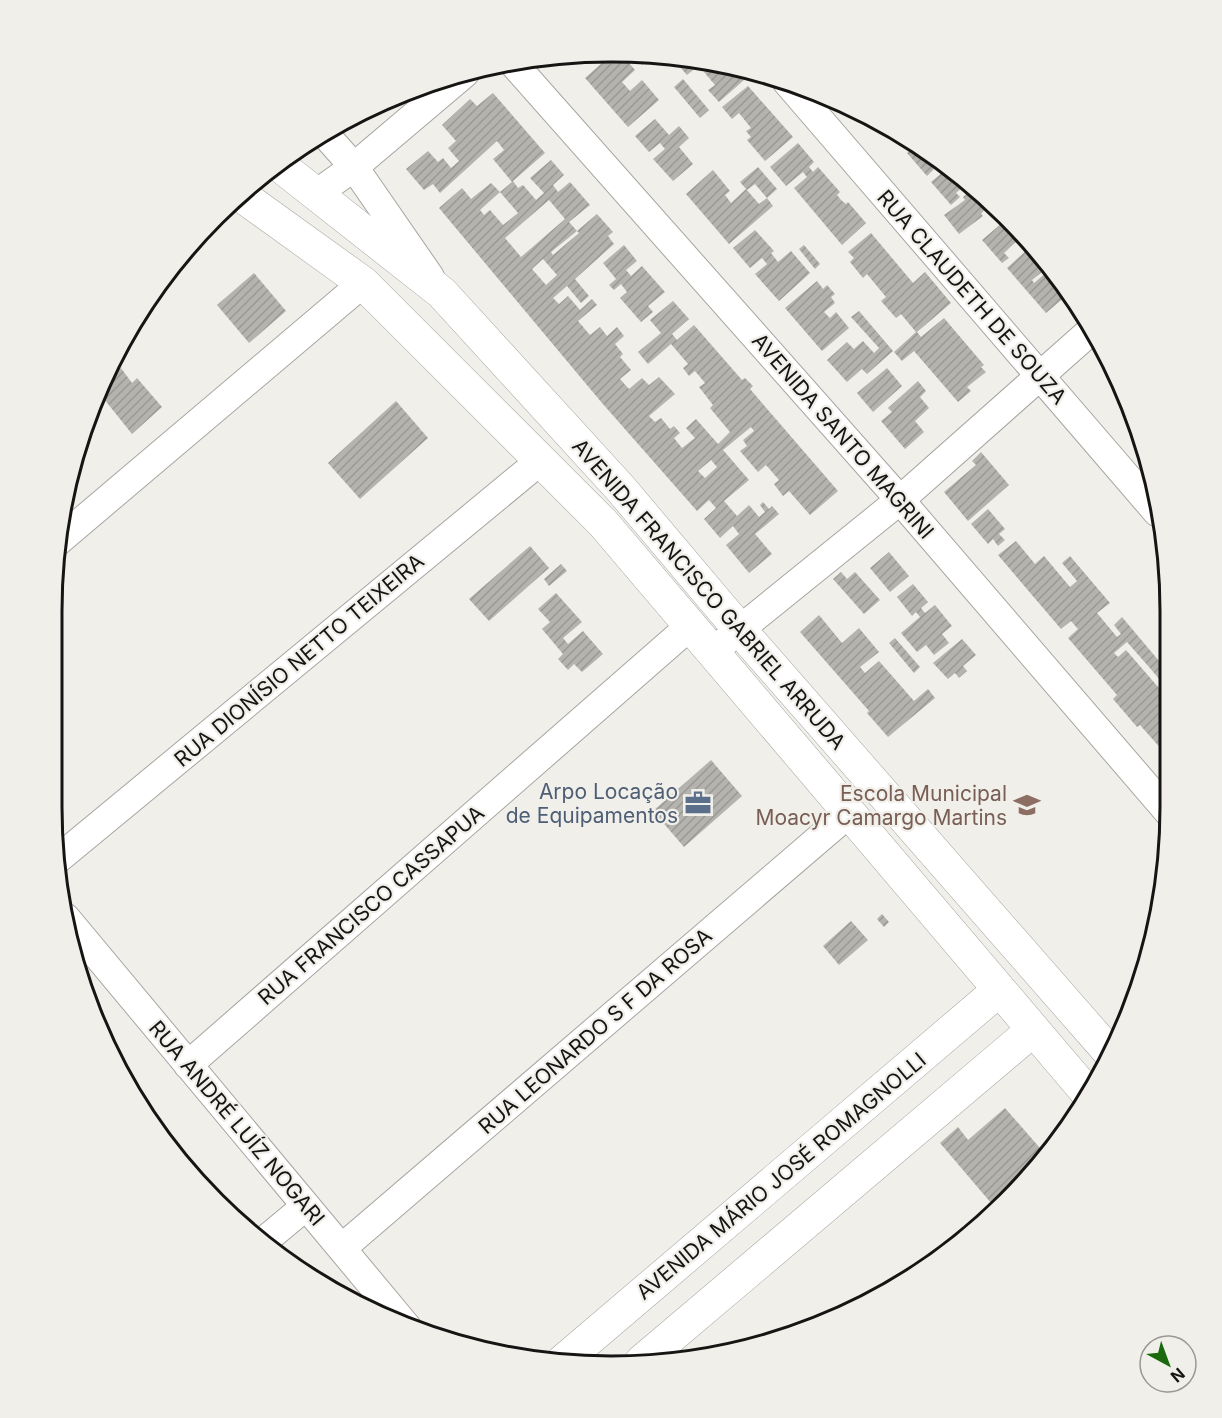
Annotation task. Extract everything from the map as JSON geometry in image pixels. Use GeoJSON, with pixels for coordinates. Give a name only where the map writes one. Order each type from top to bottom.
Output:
{"type":"FeatureCollection","features":[{"type":"Feature","properties":{"kind":"main road","name":"AVENIDA FRANCISCO GABRIEL ARRUDA"},"geometry":{"type":"LineString","coordinates":[[284,169],[442,293],[621,489],[740,630],[1105,1047]]}},
{"type":"Feature","properties":{"kind":"main road","name":"AVENIDA FRANCISCO GABRIEL ARRUDA"},"geometry":{"type":"LineString","coordinates":[[247,200],[363,282],[603,524],[1083,1088]]}},
{"type":"Feature","properties":{"kind":"main road"},"geometry":{"type":"LineString","coordinates":[[999,990],[1015,988],[1034,993],[1072,1009]]}},
{"type":"Feature","properties":{"kind":"main road","name":"AVENIDA MÁRIO JOSÉ ROMAGNOLLI"},"geometry":{"type":"LineString","coordinates":[[571,1355],[999,990]]}},
{"type":"Feature","properties":{"kind":"main road"},"geometry":{"type":"LineString","coordinates":[[650,1355],[1034,1030]]}},
{"type":"Feature","properties":{"kind":"street","name":"AVENIDA SANTO MAGRINI"},"geometry":{"type":"LineString","coordinates":[[519,69],[900,500],[1160,802]]}},
{"type":"Feature","properties":{"kind":"street"},"geometry":{"type":"LineString","coordinates":[[316,194],[354,167],[449,86]]}},
{"type":"Feature","properties":{"kind":"street","name":"RUA CLAUDETH DE SOUZA"},"geometry":{"type":"LineString","coordinates":[[798,95],[1150,504]]}},
{"type":"Feature","properties":{"kind":"street"},"geometry":{"type":"LineString","coordinates":[[329,139],[354,167],[442,293]]}},
{"type":"Feature","properties":{"kind":"street"},"geometry":{"type":"LineString","coordinates":[[67,534],[363,282]]}},
{"type":"Feature","properties":{"kind":"street"},"geometry":{"type":"LineString","coordinates":[[712,652],[900,500],[1086,335]]}},
{"type":"Feature","properties":{"kind":"street","name":"RUA DIONÍSIO NETTO TEIXEIRA"},"geometry":{"type":"LineString","coordinates":[[64,854],[540,460]]}},
{"type":"Feature","properties":{"kind":"street","name":"RUA FRANCISCO CASSAPUA"},"geometry":{"type":"LineString","coordinates":[[188,1065],[690,626]]}},
{"type":"Feature","properties":{"kind":"street","name":"RUA LEONARDO S F DA ROSA"},"geometry":{"type":"LineString","coordinates":[[342,1248],[849,813]]}},
{"type":"Feature","properties":{"kind":"street","name":"RUA ANDRÉ LUÍZ NOGARI"},"geometry":{"type":"LineString","coordinates":[[76,929],[395,1312]]}},
{"type":"Feature","properties":{"kind":"street"},"geometry":{"type":"LineString","coordinates":[[269,1237],[306,1206]]}},
{"type":"Feature","properties":{"kind":"building"},"geometry":{"type":"Polygon","coordinates":[[[603,62],[629,62],[635,70],[622,82],[630,91],[642,80],[659,100],[628,127],[585,78],[603,62]]]}},
{"type":"Feature","properties":{"kind":"building"},"geometry":{"type":"Polygon","coordinates":[[[679,66],[695,68],[687,75],[679,66]]]}},
{"type":"Feature","properties":{"kind":"building"},"geometry":{"type":"Polygon","coordinates":[[[706,70],[718,72],[742,77],[744,80],[719,102],[708,90],[715,85],[704,72],[706,70]]]}},
{"type":"Feature","properties":{"kind":"building"},"geometry":{"type":"Polygon","coordinates":[[[683,79],[709,110],[700,118],[674,87],[683,79]]]}},
{"type":"Feature","properties":{"kind":"building"},"geometry":{"type":"Polygon","coordinates":[[[748,86],[793,137],[765,161],[747,140],[751,137],[746,131],[751,128],[739,113],[732,119],[722,107],[748,86]]]}},
{"type":"Feature","properties":{"kind":"building"},"geometry":{"type":"Polygon","coordinates":[[[493,93],[545,153],[513,181],[518,188],[523,185],[536,200],[544,193],[530,178],[551,160],[564,175],[553,185],[558,192],[570,182],[590,205],[569,222],[577,231],[597,214],[613,232],[608,236],[614,244],[575,279],[589,296],[581,303],[567,286],[553,298],[559,304],[568,296],[580,310],[592,299],[597,305],[578,321],[590,335],[600,327],[607,336],[617,327],[624,336],[615,344],[623,354],[620,357],[631,370],[620,379],[629,389],[642,378],[649,385],[659,377],[675,394],[649,416],[655,422],[661,418],[670,429],[674,426],[680,433],[674,438],[682,448],[695,438],[686,428],[696,419],[718,444],[730,432],[710,408],[713,405],[699,387],[705,383],[695,371],[689,376],[683,368],[688,364],[671,344],[648,364],[638,352],[661,333],[650,320],[673,301],[689,319],[672,334],[677,340],[694,325],[742,380],[745,378],[753,386],[750,389],[838,491],[810,515],[789,491],[783,496],[774,484],[779,480],[766,465],[758,472],[740,451],[747,446],[743,440],[754,431],[751,427],[723,450],[749,480],[724,501],[737,516],[749,505],[759,517],[765,512],[760,505],[763,502],[769,509],[772,506],[779,514],[755,534],[772,554],[749,573],[726,545],[739,534],[733,526],[720,538],[704,519],[716,508],[709,500],[697,511],[602,403],[439,208],[462,188],[471,199],[491,183],[500,192],[512,182],[493,159],[504,150],[497,141],[440,193],[433,184],[424,190],[406,169],[428,151],[438,162],[443,158],[451,168],[459,161],[448,148],[456,141],[442,125],[470,99],[477,106],[493,93]],[[500,192],[480,210],[484,215],[490,210],[503,225],[518,213],[500,192]],[[549,200],[505,238],[521,257],[565,219],[549,200]],[[577,231],[551,252],[553,255],[579,233],[577,231]],[[543,259],[532,269],[546,285],[557,275],[543,259]],[[711,460],[698,471],[705,478],[717,467],[711,460]]]}},
{"type":"Feature","properties":{"kind":"building"},"geometry":{"type":"Polygon","coordinates":[[[655,119],[669,135],[679,126],[689,138],[679,147],[693,164],[673,181],[653,159],[665,149],[660,143],[649,152],[635,136],[655,119]]]}},
{"type":"Feature","properties":{"kind":"building"},"geometry":{"type":"Polygon","coordinates":[[[798,143],[814,162],[809,167],[813,172],[818,167],[840,192],[837,195],[841,200],[846,204],[848,202],[866,223],[842,245],[794,188],[807,177],[803,172],[786,186],[770,167],[798,143]]]}},
{"type":"Feature","properties":{"kind":"building"},"geometry":{"type":"Polygon","coordinates":[[[910,150],[935,168],[927,176],[907,153],[910,150]]]}},
{"type":"Feature","properties":{"kind":"building"},"geometry":{"type":"Polygon","coordinates":[[[758,167],[777,189],[767,198],[755,184],[747,190],[740,182],[758,167]]]}},
{"type":"Feature","properties":{"kind":"building"},"geometry":{"type":"Polygon","coordinates":[[[713,170],[730,191],[725,195],[731,203],[746,189],[759,204],[767,198],[773,206],[729,244],[686,194],[713,170]]]}},
{"type":"Feature","properties":{"kind":"building"},"geometry":{"type":"Polygon","coordinates":[[[942,172],[961,188],[956,193],[960,197],[951,205],[931,182],[942,172]]]}},
{"type":"Feature","properties":{"kind":"building"},"geometry":{"type":"Polygon","coordinates":[[[968,193],[985,209],[981,214],[983,216],[959,234],[944,215],[965,200],[963,197],[968,193]]]}},
{"type":"Feature","properties":{"kind":"building"},"geometry":{"type":"Polygon","coordinates":[[[1001,224],[1017,241],[1004,253],[1009,258],[1002,263],[982,240],[1001,224]]]}},
{"type":"Feature","properties":{"kind":"building"},"geometry":{"type":"Polygon","coordinates":[[[755,230],[774,251],[771,253],[778,262],[791,251],[810,273],[779,301],[755,274],[767,264],[762,258],[750,268],[733,248],[755,230]]]}},
{"type":"Feature","properties":{"kind":"building"},"geometry":{"type":"Polygon","coordinates":[[[871,233],[913,283],[925,272],[951,303],[917,332],[921,337],[944,318],[984,365],[981,367],[986,372],[967,387],[971,391],[958,402],[914,351],[902,361],[894,352],[916,332],[901,314],[896,318],[881,301],[886,297],[867,274],[863,278],[850,262],[854,258],[848,252],[871,233]]]}},
{"type":"Feature","properties":{"kind":"building"},"geometry":{"type":"Polygon","coordinates":[[[624,245],[637,261],[626,270],[631,276],[642,266],[665,292],[648,306],[653,312],[641,322],[620,298],[627,292],[621,284],[614,290],[609,285],[616,279],[603,263],[624,245]]]}},
{"type":"Feature","properties":{"kind":"building"},"geometry":{"type":"Polygon","coordinates":[[[804,245],[820,264],[815,269],[799,249],[804,245]]]}},
{"type":"Feature","properties":{"kind":"building"},"geometry":{"type":"Polygon","coordinates":[[[1026,251],[1043,271],[1032,280],[1034,283],[1045,274],[1063,299],[1046,313],[1007,268],[1026,251]]]}},
{"type":"Feature","properties":{"kind":"building"},"geometry":{"type":"Polygon","coordinates":[[[254,273],[286,311],[249,343],[217,305],[254,273]]]}},
{"type":"Feature","properties":{"kind":"building"},"geometry":{"type":"Polygon","coordinates":[[[817,281],[823,289],[827,285],[835,294],[831,297],[835,303],[824,312],[830,318],[836,312],[849,328],[822,351],[785,308],[817,281]]]}},
{"type":"Feature","properties":{"kind":"building"},"geometry":{"type":"Polygon","coordinates":[[[859,311],[893,351],[867,374],[862,369],[847,382],[827,360],[847,342],[854,349],[863,341],[874,353],[879,348],[851,317],[859,311]]]}},
{"type":"Feature","properties":{"kind":"building"},"geometry":{"type":"Polygon","coordinates":[[[121,368],[132,383],[137,378],[162,407],[132,434],[104,399],[116,372],[121,368]]]}},
{"type":"Feature","properties":{"kind":"building"},"geometry":{"type":"Polygon","coordinates":[[[887,368],[902,386],[873,412],[857,393],[887,368]]]}},
{"type":"Feature","properties":{"kind":"building"},"geometry":{"type":"Polygon","coordinates":[[[918,381],[926,391],[920,397],[929,408],[915,421],[924,432],[905,449],[881,421],[892,412],[888,408],[918,381]]]}},
{"type":"Feature","properties":{"kind":"building"},"geometry":{"type":"Polygon","coordinates":[[[396,401],[428,438],[360,499],[328,463],[396,401]]]}},
{"type":"Feature","properties":{"kind":"building"},"geometry":{"type":"Polygon","coordinates":[[[981,452],[1009,485],[968,521],[944,492],[976,465],[972,461],[981,452]]]}},
{"type":"Feature","properties":{"kind":"building"},"geometry":{"type":"Polygon","coordinates":[[[988,509],[1005,529],[999,534],[1005,540],[998,546],[993,539],[988,544],[971,524],[988,509]]]}},
{"type":"Feature","properties":{"kind":"building"},"geometry":{"type":"Polygon","coordinates":[[[1016,541],[1035,564],[1044,556],[1070,587],[1077,581],[1062,563],[1070,556],[1110,603],[1097,613],[1117,637],[1121,634],[1114,625],[1122,617],[1160,662],[1160,680],[1127,642],[1114,653],[1118,657],[1126,650],[1160,689],[1160,748],[1140,725],[1137,727],[1113,699],[1117,695],[1068,638],[1078,629],[1071,621],[1061,629],[998,555],[1016,541]]]}},
{"type":"Feature","properties":{"kind":"building"},"geometry":{"type":"Polygon","coordinates":[[[530,546],[549,568],[489,621],[469,599],[530,546]]]}},
{"type":"Feature","properties":{"kind":"building"},"geometry":{"type":"Polygon","coordinates":[[[889,552],[909,576],[890,592],[870,568],[889,552]]]}},
{"type":"Feature","properties":{"kind":"building"},"geometry":{"type":"Polygon","coordinates":[[[561,564],[567,571],[549,586],[544,579],[561,564]]]}},
{"type":"Feature","properties":{"kind":"building"},"geometry":{"type":"Polygon","coordinates":[[[841,572],[847,579],[855,572],[880,600],[864,614],[833,579],[841,572]]]}},
{"type":"Feature","properties":{"kind":"building"},"geometry":{"type":"Polygon","coordinates":[[[913,584],[928,602],[921,608],[925,613],[935,605],[952,626],[942,634],[949,643],[934,655],[926,645],[917,652],[901,633],[920,617],[916,612],[912,616],[897,597],[913,584]]]}},
{"type":"Feature","properties":{"kind":"building"},"geometry":{"type":"Polygon","coordinates":[[[556,593],[582,622],[563,638],[568,644],[583,631],[603,654],[582,672],[574,664],[568,670],[558,659],[563,654],[542,629],[550,622],[538,609],[556,593]]]}},
{"type":"Feature","properties":{"kind":"building"},"geometry":{"type":"Polygon","coordinates":[[[819,615],[842,643],[859,628],[879,652],[860,667],[865,673],[879,661],[914,701],[928,689],[935,698],[888,737],[867,713],[869,711],[800,632],[819,615]]]}},
{"type":"Feature","properties":{"kind":"building"},"geometry":{"type":"Polygon","coordinates":[[[895,638],[920,667],[914,673],[889,643],[895,638]]]}},
{"type":"Feature","properties":{"kind":"building"},"geometry":{"type":"Polygon","coordinates":[[[962,639],[976,655],[963,666],[967,671],[959,678],[955,673],[948,679],[933,663],[962,639]]]}},
{"type":"Feature","properties":{"kind":"building","name":"Arpo Locação de Equipamentos"},"geometry":{"type":"Polygon","coordinates":[[[711,760],[742,796],[684,847],[653,811],[711,760]]]}},
{"type":"Feature","properties":{"kind":"building"},"geometry":{"type":"Polygon","coordinates":[[[882,914],[889,922],[884,927],[877,919],[882,914]]]}},
{"type":"Feature","properties":{"kind":"building"},"geometry":{"type":"Polygon","coordinates":[[[851,921],[868,940],[839,965],[823,946],[851,921]]]}},
{"type":"Feature","properties":{"kind":"building"},"geometry":{"type":"Polygon","coordinates":[[[1005,1108],[1041,1149],[992,1204],[940,1143],[958,1127],[968,1140],[1005,1108]]]}},
{"type":"Feature","properties":{"kind":"place","name":"Arpo Locação de Equipamentos"},"geometry":{"type":"Point","coordinates":[698,803]}},
{"type":"Feature","properties":{"kind":"place","name":"Escola Municipal Moacyr Camargo Martins"},"geometry":{"type":"Point","coordinates":[1027,805]}}]}
